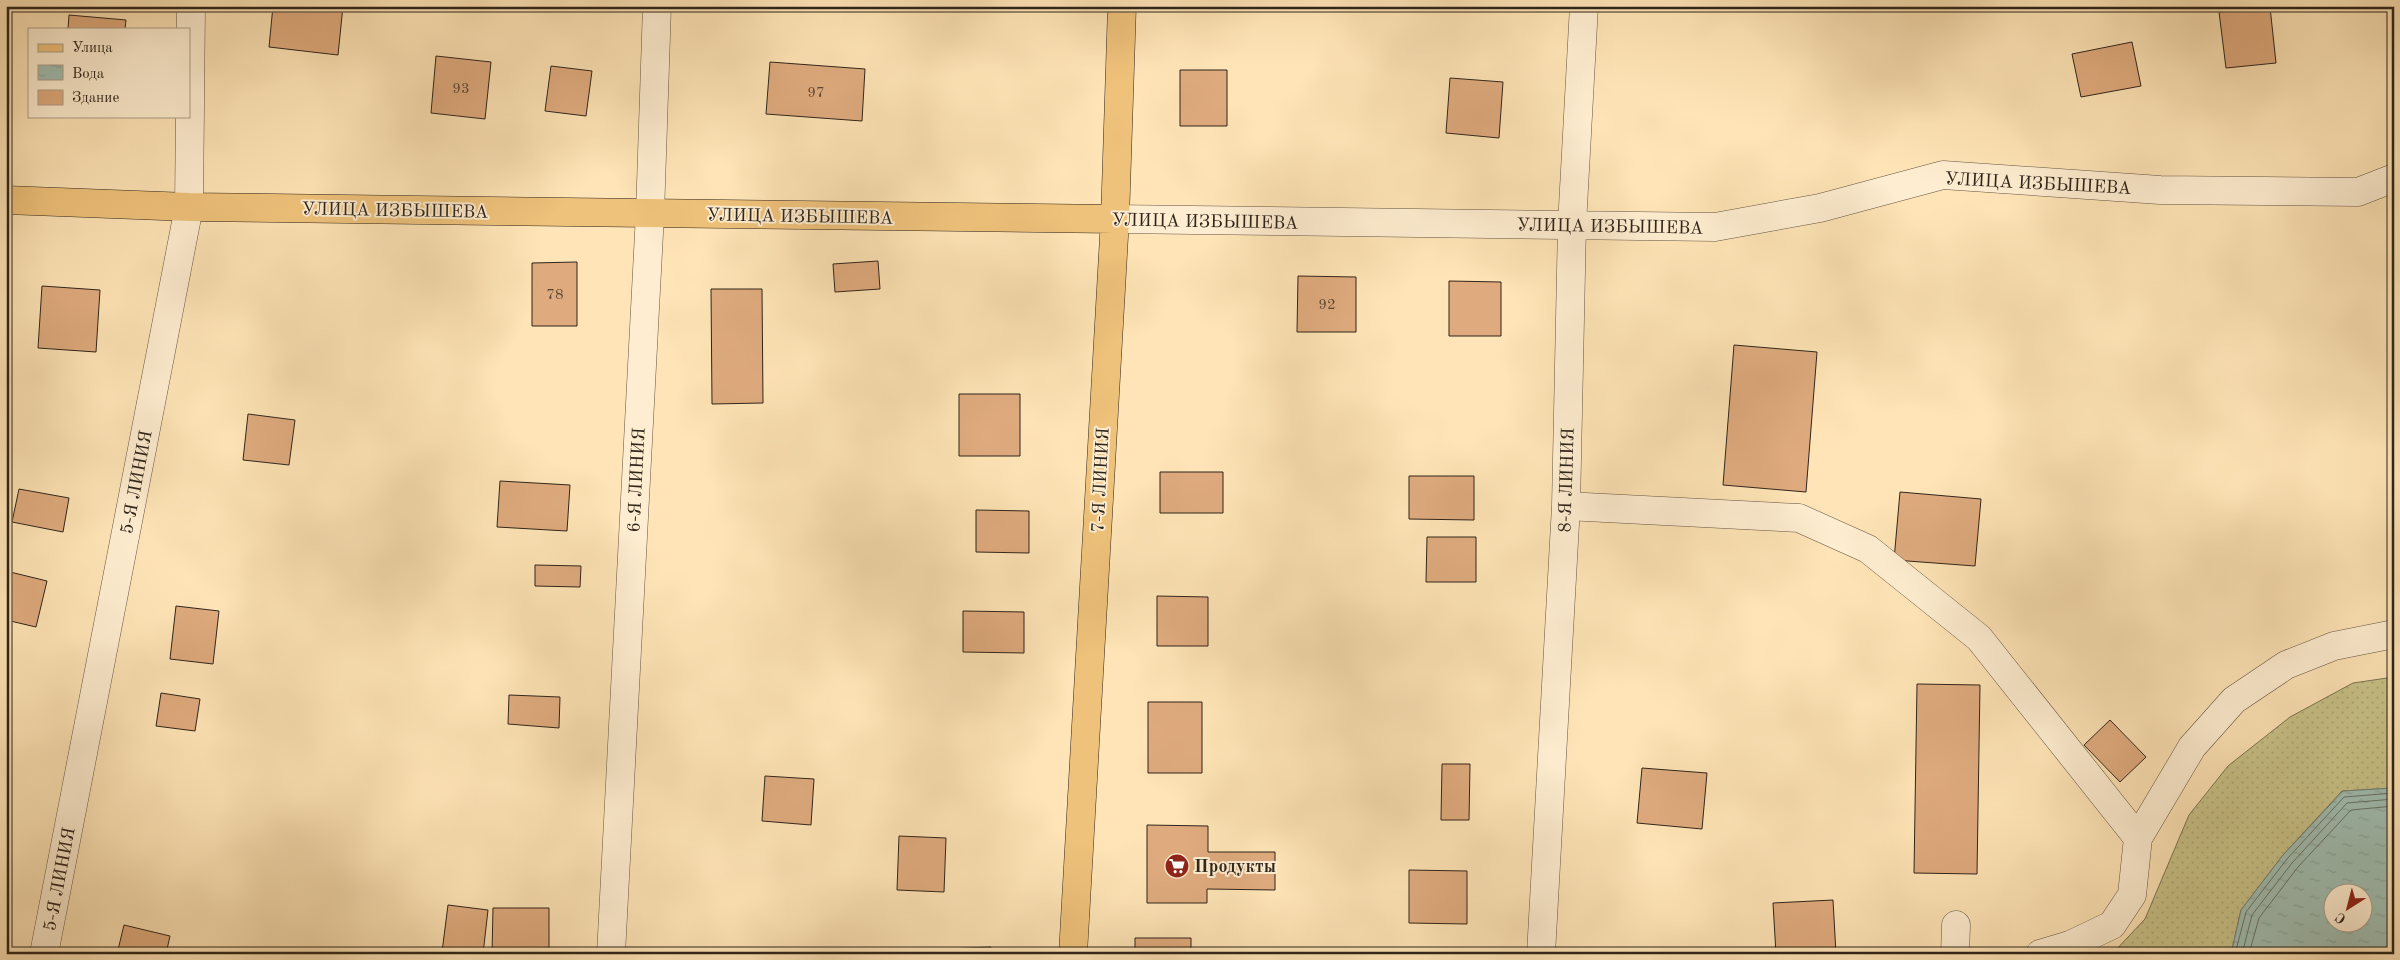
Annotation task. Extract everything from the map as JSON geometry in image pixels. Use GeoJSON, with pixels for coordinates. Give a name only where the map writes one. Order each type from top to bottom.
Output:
{"type":"FeatureCollection","features":[{"type":"Feature","properties":{"kind":"main road","name":"7-Я ЛИНИЯ"},"geometry":{"type":"LineString","coordinates":[[1073,954],[1116,219],[1122,6]]}},
{"type":"Feature","properties":{"kind":"main road","name":"УЛИЦА ИЗБЫШЕВА"},"geometry":{"type":"LineString","coordinates":[[6,200],[189,207],[1116,219]]}},
{"type":"Feature","properties":{"kind":"street","name":"5-Я ЛИНИЯ"},"geometry":{"type":"LineString","coordinates":[[190,106],[191,6]]}},
{"type":"Feature","properties":{"kind":"street","name":"6-Я ЛИНИЯ"},"geometry":{"type":"LineString","coordinates":[[611,954],[650,214],[657,6]]}},
{"type":"Feature","properties":{"kind":"street","name":"8-Я ЛИНИЯ"},"geometry":{"type":"LineString","coordinates":[[1541,954],[1566,506],[1572,225],[1584,6]]}},
{"type":"Feature","properties":{"kind":"street","name":"5-Я ЛИНИЯ"},"geometry":{"type":"LineString","coordinates":[[44,954],[189,207],[190,118]]}},
{"type":"Feature","properties":{"kind":"street","name":"УЛИЦА ИЗБЫШЕВА"},"geometry":{"type":"LineString","coordinates":[[1116,219],[1715,228],[1820,208],[1943,175],[2160,190],[2358,192],[2394,178]]}},
{"type":"Feature","properties":{"kind":"street"},"geometry":{"type":"LineString","coordinates":[[1566,506],[1799,518],[1868,549],[1979,638],[2138,838]]}},
{"type":"Feature","properties":{"kind":"street"},"geometry":{"type":"LineString","coordinates":[[2040,954],[2070,946],[2112,925],[2132,895],[2138,838],[2192,747],[2234,700],[2286,665],[2334,646],[2394,634]]}},
{"type":"Feature","properties":{"kind":"street"},"geometry":{"type":"LineString","coordinates":[[1955,954],[1956,925]]}},
{"type":"Feature","properties":{"kind":"shaded area"},"geometry":{"type":"Polygon","coordinates":[[[2394,677],[2394,788],[2342,791],[2283,855],[2241,910],[2231,954],[2112,954],[2145,919],[2189,815],[2228,766],[2290,717],[2353,683],[2394,677]]]}},
{"type":"Feature","properties":{"kind":"water"},"geometry":{"type":"Polygon","coordinates":[[[2394,788],[2394,954],[2231,954],[2241,910],[2283,855],[2343,791],[2394,788]]]}},
{"type":"Feature","properties":{"kind":"building"},"geometry":{"type":"Polygon","coordinates":[[[273,6],[343,6],[338,55],[269,47],[273,6]]]}},
{"type":"Feature","properties":{"kind":"building"},"geometry":{"type":"Polygon","coordinates":[[[2270,7],[2276,63],[2226,68],[2219,12],[2270,7]]]}},
{"type":"Feature","properties":{"kind":"building"},"geometry":{"type":"Polygon","coordinates":[[[69,15],[126,20],[125,28],[68,28],[69,15]]]}},
{"type":"Feature","properties":{"kind":"building"},"geometry":{"type":"Polygon","coordinates":[[[2132,42],[2141,86],[2081,97],[2072,54],[2132,42]]]}},
{"type":"Feature","properties":{"kind":"building"},"geometry":{"type":"Polygon","coordinates":[[[436,56],[491,62],[485,119],[431,113],[436,56]]]}},
{"type":"Feature","properties":{"kind":"building"},"geometry":{"type":"Polygon","coordinates":[[[770,62],[865,69],[862,121],[766,114],[770,62]]]}},
{"type":"Feature","properties":{"kind":"building"},"geometry":{"type":"Polygon","coordinates":[[[551,66],[592,71],[586,116],[545,111],[551,66]]]}},
{"type":"Feature","properties":{"kind":"building"},"geometry":{"type":"Polygon","coordinates":[[[1180,70],[1227,70],[1227,126],[1180,126],[1180,70]]]}},
{"type":"Feature","properties":{"kind":"building"},"geometry":{"type":"Polygon","coordinates":[[[1450,78],[1503,82],[1499,138],[1446,133],[1450,78]]]}},
{"type":"Feature","properties":{"kind":"building"},"geometry":{"type":"Polygon","coordinates":[[[878,261],[880,289],[835,292],[833,264],[878,261]]]}},
{"type":"Feature","properties":{"kind":"building"},"geometry":{"type":"Polygon","coordinates":[[[577,262],[577,326],[532,326],[532,263],[577,262]]]}},
{"type":"Feature","properties":{"kind":"building"},"geometry":{"type":"Polygon","coordinates":[[[1298,276],[1356,277],[1356,332],[1297,332],[1298,276]]]}},
{"type":"Feature","properties":{"kind":"building"},"geometry":{"type":"Polygon","coordinates":[[[1449,281],[1501,282],[1501,336],[1449,336],[1449,281]]]}},
{"type":"Feature","properties":{"kind":"building"},"geometry":{"type":"Polygon","coordinates":[[[42,286],[100,290],[96,352],[38,348],[42,286]]]}},
{"type":"Feature","properties":{"kind":"building"},"geometry":{"type":"Polygon","coordinates":[[[711,289],[762,289],[763,403],[712,404],[711,289]]]}},
{"type":"Feature","properties":{"kind":"building"},"geometry":{"type":"Polygon","coordinates":[[[1734,345],[1817,352],[1806,492],[1723,485],[1734,345]]]}},
{"type":"Feature","properties":{"kind":"building"},"geometry":{"type":"Polygon","coordinates":[[[959,394],[1020,394],[1020,456],[959,456],[959,394]]]}},
{"type":"Feature","properties":{"kind":"building"},"geometry":{"type":"Polygon","coordinates":[[[248,414],[295,420],[289,465],[243,460],[248,414]]]}},
{"type":"Feature","properties":{"kind":"building"},"geometry":{"type":"Polygon","coordinates":[[[1160,472],[1223,472],[1223,513],[1160,513],[1160,472]]]}},
{"type":"Feature","properties":{"kind":"building"},"geometry":{"type":"Polygon","coordinates":[[[1409,476],[1474,476],[1474,520],[1409,519],[1409,476]]]}},
{"type":"Feature","properties":{"kind":"building"},"geometry":{"type":"Polygon","coordinates":[[[500,481],[570,485],[567,531],[497,527],[500,481]]]}},
{"type":"Feature","properties":{"kind":"building"},"geometry":{"type":"Polygon","coordinates":[[[19,489],[69,498],[63,532],[12,522],[19,489]]]}},
{"type":"Feature","properties":{"kind":"building"},"geometry":{"type":"Polygon","coordinates":[[[1900,492],[1981,499],[1975,566],[1894,560],[1900,492]]]}},
{"type":"Feature","properties":{"kind":"building"},"geometry":{"type":"Polygon","coordinates":[[[976,510],[1029,511],[1029,553],[976,552],[976,510]]]}},
{"type":"Feature","properties":{"kind":"building"},"geometry":{"type":"Polygon","coordinates":[[[1427,537],[1476,537],[1476,582],[1426,582],[1427,537]]]}},
{"type":"Feature","properties":{"kind":"building"},"geometry":{"type":"Polygon","coordinates":[[[535,565],[581,566],[580,587],[535,586],[535,565]]]}},
{"type":"Feature","properties":{"kind":"building"},"geometry":{"type":"Polygon","coordinates":[[[6,571],[47,581],[36,627],[6,620],[6,571]]]}},
{"type":"Feature","properties":{"kind":"building"},"geometry":{"type":"Polygon","coordinates":[[[1157,596],[1208,597],[1208,646],[1157,646],[1157,596]]]}},
{"type":"Feature","properties":{"kind":"building"},"geometry":{"type":"Polygon","coordinates":[[[176,606],[219,611],[213,664],[170,659],[176,606]]]}},
{"type":"Feature","properties":{"kind":"building"},"geometry":{"type":"Polygon","coordinates":[[[963,611],[1024,612],[1024,653],[963,652],[963,611]]]}},
{"type":"Feature","properties":{"kind":"building"},"geometry":{"type":"Polygon","coordinates":[[[1917,684],[1980,685],[1977,874],[1914,873],[1917,684]]]}},
{"type":"Feature","properties":{"kind":"building"},"geometry":{"type":"Polygon","coordinates":[[[161,693],[200,699],[195,731],[156,726],[161,693]]]}},
{"type":"Feature","properties":{"kind":"building"},"geometry":{"type":"Polygon","coordinates":[[[509,695],[560,697],[559,728],[508,724],[509,695]]]}},
{"type":"Feature","properties":{"kind":"building"},"geometry":{"type":"Polygon","coordinates":[[[1148,702],[1202,702],[1202,773],[1148,773],[1148,702]]]}},
{"type":"Feature","properties":{"kind":"building"},"geometry":{"type":"Polygon","coordinates":[[[2110,720],[2146,757],[2120,782],[2084,745],[2110,720]]]}},
{"type":"Feature","properties":{"kind":"building"},"geometry":{"type":"Polygon","coordinates":[[[1442,764],[1470,764],[1469,820],[1441,820],[1442,764]]]}},
{"type":"Feature","properties":{"kind":"building"},"geometry":{"type":"Polygon","coordinates":[[[1642,768],[1707,773],[1702,829],[1637,823],[1642,768]]]}},
{"type":"Feature","properties":{"kind":"building"},"geometry":{"type":"Polygon","coordinates":[[[765,776],[814,779],[811,825],[762,821],[765,776]]]}},
{"type":"Feature","properties":{"kind":"building"},"geometry":{"type":"Polygon","coordinates":[[[1147,825],[1208,826],[1208,852],[1275,852],[1275,890],[1207,889],[1207,903],[1147,903],[1147,825]]]}},
{"type":"Feature","properties":{"kind":"building"},"geometry":{"type":"Polygon","coordinates":[[[899,836],[946,838],[944,892],[897,890],[899,836]]]}},
{"type":"Feature","properties":{"kind":"building"},"geometry":{"type":"Polygon","coordinates":[[[1409,870],[1467,871],[1467,924],[1409,923],[1409,870]]]}},
{"type":"Feature","properties":{"kind":"building"},"geometry":{"type":"Polygon","coordinates":[[[1833,900],[1836,954],[1776,954],[1773,903],[1833,900]]]}},
{"type":"Feature","properties":{"kind":"building"},"geometry":{"type":"Polygon","coordinates":[[[448,905],[488,910],[483,954],[442,952],[448,905]]]}},
{"type":"Feature","properties":{"kind":"building"},"geometry":{"type":"Polygon","coordinates":[[[493,908],[549,908],[549,954],[492,954],[493,908]]]}},
{"type":"Feature","properties":{"kind":"building"},"geometry":{"type":"Polygon","coordinates":[[[124,925],[170,936],[166,954],[117,954],[124,925]]]}},
{"type":"Feature","properties":{"kind":"building"},"geometry":{"type":"Polygon","coordinates":[[[1135,938],[1191,938],[1191,954],[1135,954],[1135,938]]]}},
{"type":"Feature","properties":{"kind":"building"},"geometry":{"type":"Polygon","coordinates":[[[991,947],[991,954],[946,954],[946,949],[991,947]]]}},
{"type":"Feature","properties":{"kind":"place","name":"Продукты"},"geometry":{"type":"Point","coordinates":[1177,866]}}]}
